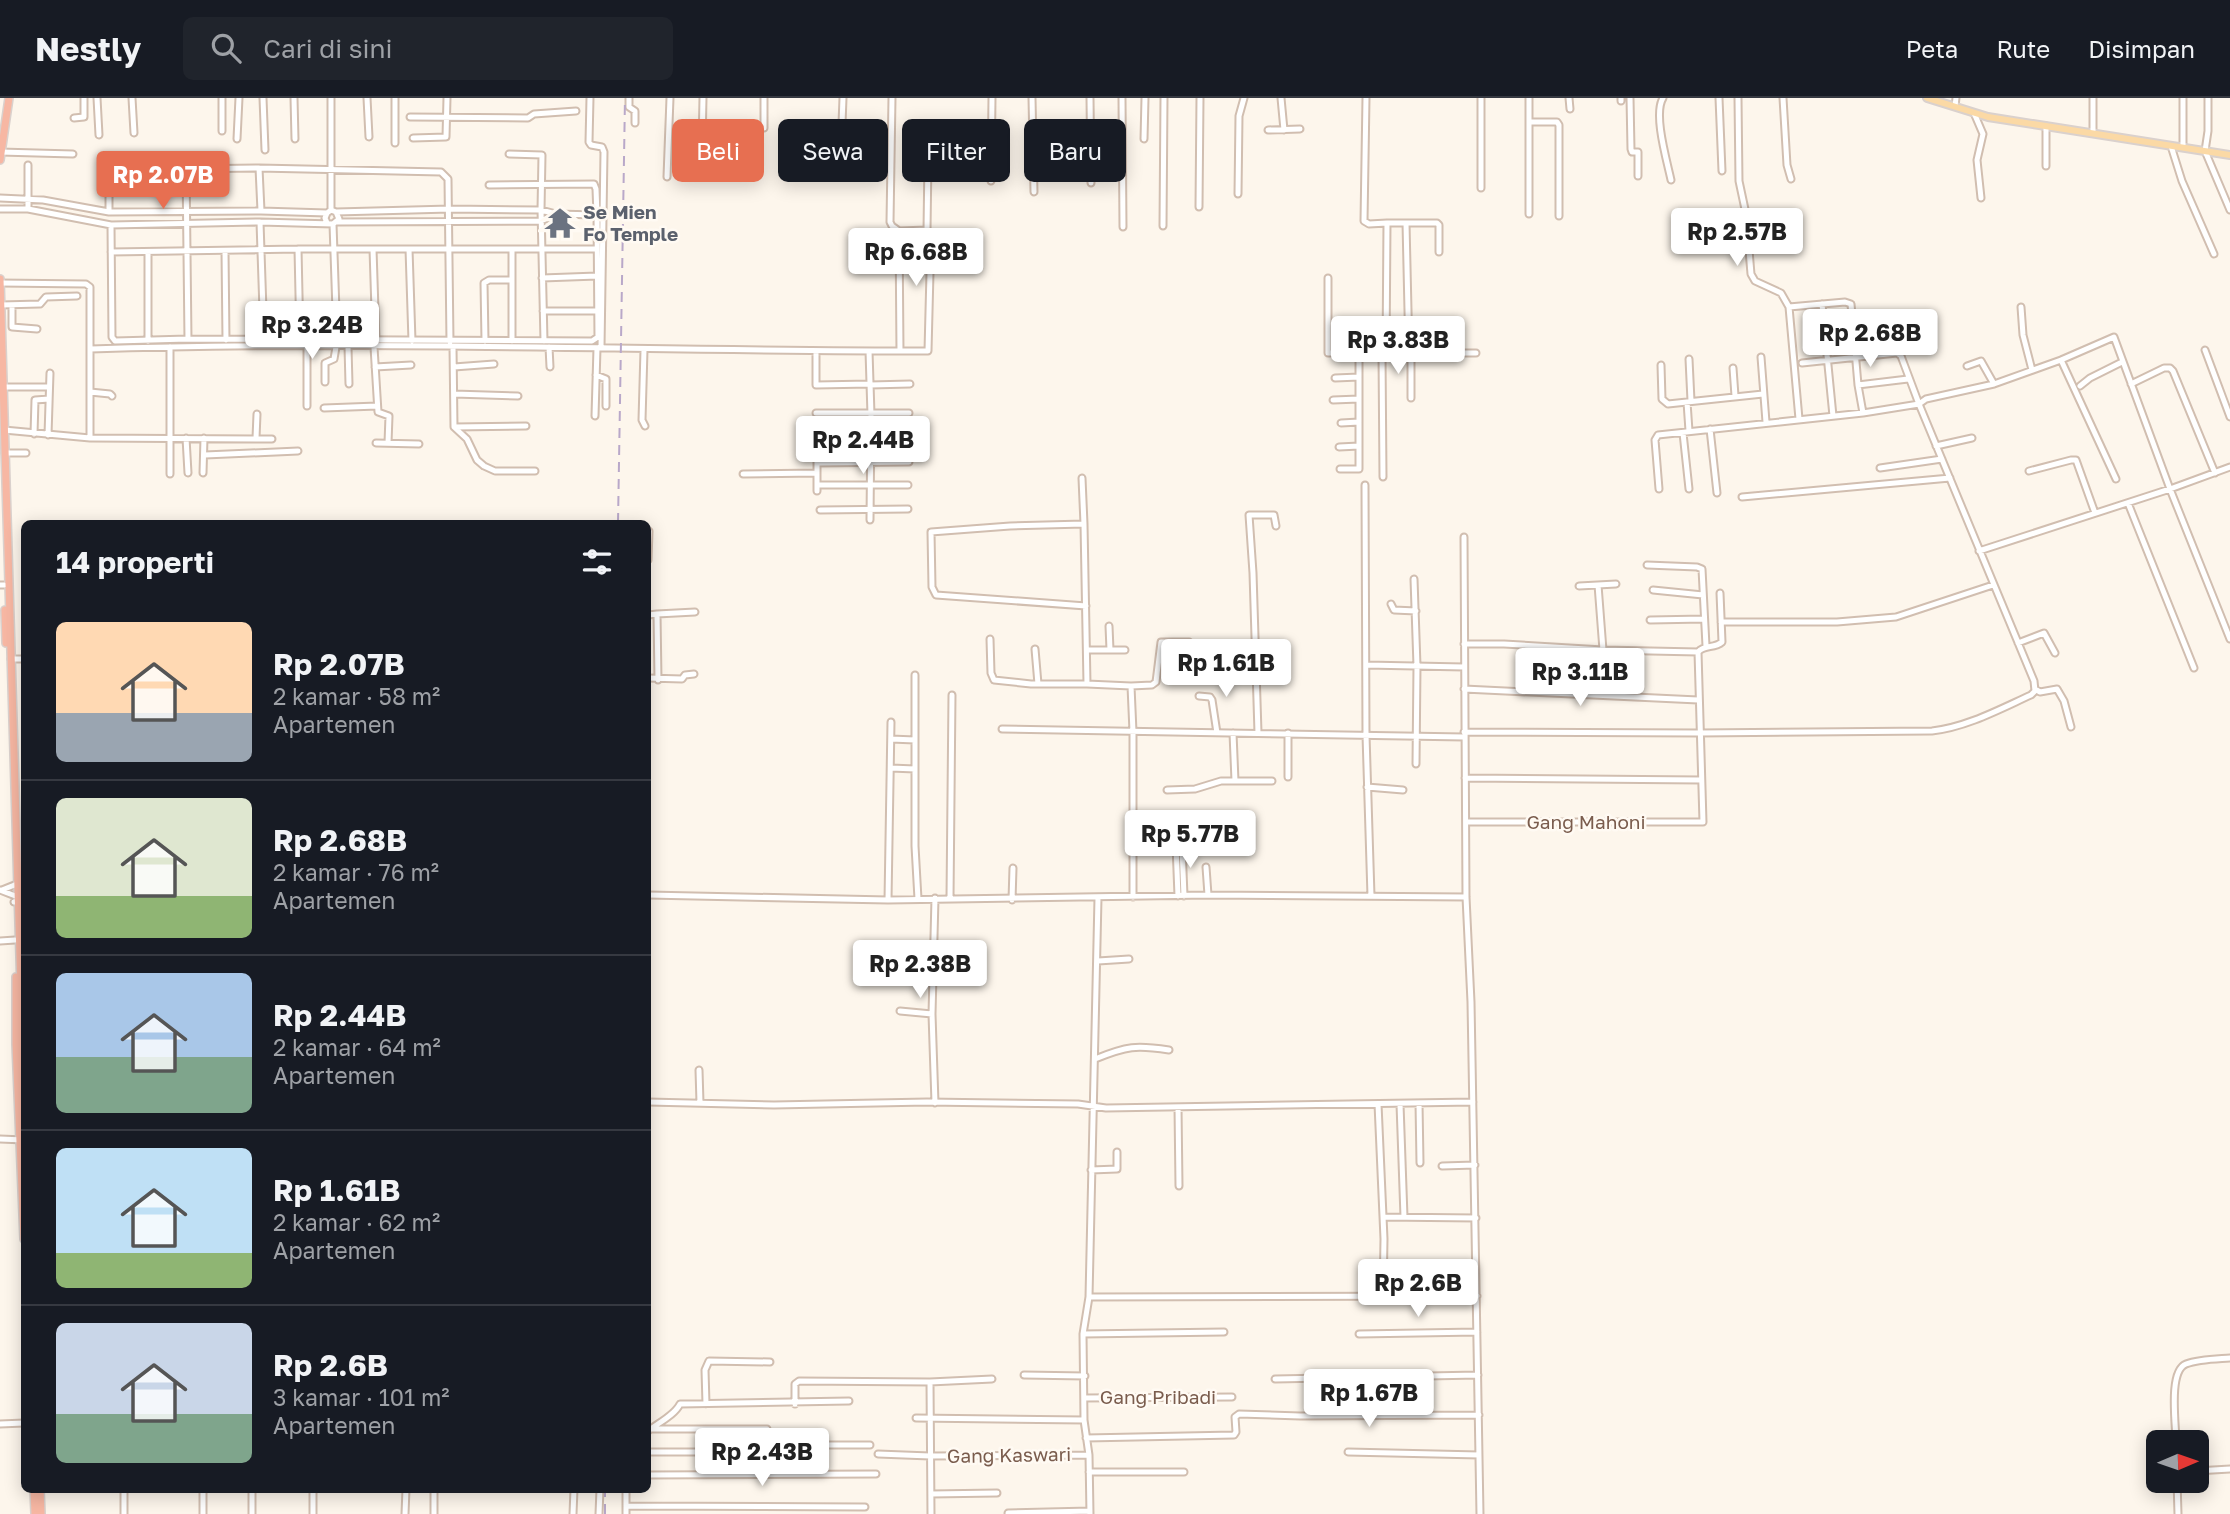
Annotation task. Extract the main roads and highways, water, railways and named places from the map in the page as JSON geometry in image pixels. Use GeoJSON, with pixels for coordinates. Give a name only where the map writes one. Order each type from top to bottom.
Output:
{"type":"FeatureCollection","features":[{"type":"Feature","properties":{"kind":"highway"},"geometry":{"type":"LineString","coordinates":[[0,125],[7,98]]}},
{"type":"Feature","properties":{"kind":"highway"},"geometry":{"type":"LineString","coordinates":[[0,160],[7,98]]}},
{"type":"Feature","properties":{"kind":"highway"},"geometry":{"type":"LineString","coordinates":[[0,281],[3,387],[0,444],[2,585],[21,1009]]}},
{"type":"Feature","properties":{"kind":"highway"},"geometry":{"type":"LineString","coordinates":[[2,434],[5,453],[11,659],[15,884]]}},
{"type":"Feature","properties":{"kind":"highway"},"geometry":{"type":"LineString","coordinates":[[17,899],[16,1044],[21,1113]]}},
{"type":"Feature","properties":{"kind":"highway"},"geometry":{"type":"LineString","coordinates":[[34,1493],[35,1514]]}},
{"type":"Feature","properties":{"kind":"highway"},"geometry":{"type":"LineString","coordinates":[[40,1493],[41,1514]]}},
{"type":"Feature","properties":{"kind":"main road"},"geometry":{"type":"LineString","coordinates":[[1927,98],[1955,102],[1975,113],[2230,155]]}},
{"type":"Feature","properties":{"kind":"railway"},"geometry":{"type":"LineString","coordinates":[[618,520],[625,98]]}},
{"type":"Feature","properties":{"kind":"railway"},"geometry":{"type":"LineString","coordinates":[[605,1493],[605,1514]]}},
{"type":"Feature","properties":{"kind":"place","name":"Se Mien Fo Temple"},"geometry":{"type":"Point","coordinates":[560,223]}}]}
